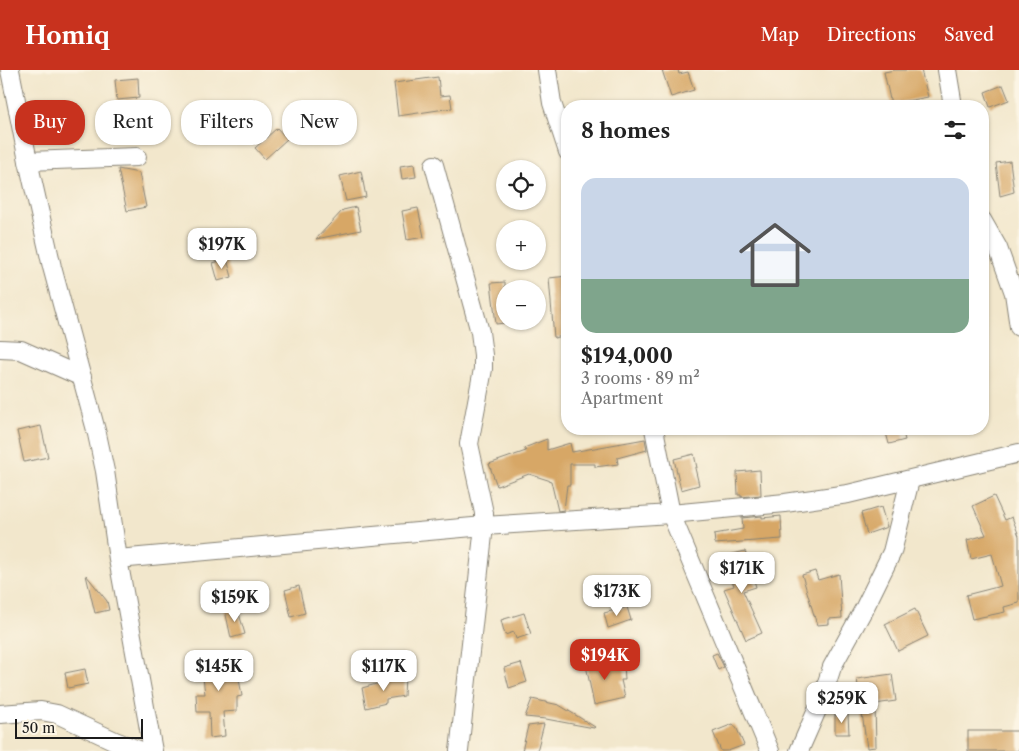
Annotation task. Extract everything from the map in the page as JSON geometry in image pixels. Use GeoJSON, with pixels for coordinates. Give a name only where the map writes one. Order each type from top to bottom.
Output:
{"type":"FeatureCollection","features":[{"type":"Feature","properties":{"kind":"street"},"geometry":{"type":"LineString","coordinates":[[10,70],[52,267],[105,471],[118,559],[153,751]]}},
{"type":"Feature","properties":{"kind":"street"},"geometry":{"type":"LineString","coordinates":[[547,70],[552,102],[561,130]]}},
{"type":"Feature","properties":{"kind":"street"},"geometry":{"type":"LineString","coordinates":[[947,70],[953,100]]}},
{"type":"Feature","properties":{"kind":"street"},"geometry":{"type":"LineString","coordinates":[[28,161],[137,157]]}},
{"type":"Feature","properties":{"kind":"street"},"geometry":{"type":"LineString","coordinates":[[434,165],[480,332],[483,355],[483,369],[469,444],[484,513],[484,526],[459,751]]}},
{"type":"Feature","properties":{"kind":"street"},"geometry":{"type":"LineString","coordinates":[[989,232],[998,248],[1011,284],[1019,327]]}},
{"type":"Feature","properties":{"kind":"street"},"geometry":{"type":"LineString","coordinates":[[0,349],[21,350],[82,377]]}},
{"type":"Feature","properties":{"kind":"street"},"geometry":{"type":"LineString","coordinates":[[655,435],[671,514],[770,751]]}},
{"type":"Feature","properties":{"kind":"street"},"geometry":{"type":"LineString","coordinates":[[118,559],[484,526],[671,514],[785,503],[848,494],[1019,453]]}},
{"type":"Feature","properties":{"kind":"street"},"geometry":{"type":"LineString","coordinates":[[799,751],[821,701],[832,666],[865,607],[892,552],[910,480]]}},
{"type":"Feature","properties":{"kind":"street"},"geometry":{"type":"LineString","coordinates":[[0,714],[41,711],[57,714],[141,751]]}},
{"type":"Feature","properties":{"kind":"building"},"geometry":{"type":"Polygon","coordinates":[[[662,70],[678,70],[679,74],[688,72],[694,90],[671,97],[662,70]]]}},
{"type":"Feature","properties":{"kind":"building"},"geometry":{"type":"Polygon","coordinates":[[[921,70],[928,97],[912,100],[890,100],[884,72],[921,70]]]}},
{"type":"Feature","properties":{"kind":"building"},"geometry":{"type":"Polygon","coordinates":[[[438,77],[440,96],[450,95],[452,108],[398,116],[394,83],[438,77]]]}},
{"type":"Feature","properties":{"kind":"building"},"geometry":{"type":"Polygon","coordinates":[[[138,78],[139,98],[117,100],[115,80],[138,78]]]}},
{"type":"Feature","properties":{"kind":"building"},"geometry":{"type":"Polygon","coordinates":[[[1003,85],[1009,100],[990,107],[985,92],[1003,85]]]}},
{"type":"Feature","properties":{"kind":"building"},"geometry":{"type":"Polygon","coordinates":[[[277,128],[282,134],[282,144],[265,159],[255,148],[258,145],[272,145],[272,133],[277,128]]]}},
{"type":"Feature","properties":{"kind":"building"},"geometry":{"type":"Polygon","coordinates":[[[1010,161],[1014,192],[1000,196],[996,163],[1010,161]]]}},
{"type":"Feature","properties":{"kind":"building"},"geometry":{"type":"Polygon","coordinates":[[[414,164],[416,177],[402,179],[400,166],[414,164]]]}},
{"type":"Feature","properties":{"kind":"building"},"geometry":{"type":"Polygon","coordinates":[[[118,169],[139,173],[146,207],[127,211],[118,169]]]}},
{"type":"Feature","properties":{"kind":"building"},"geometry":{"type":"Polygon","coordinates":[[[361,171],[366,197],[346,201],[340,176],[361,171]]]}},
{"type":"Feature","properties":{"kind":"building"},"geometry":{"type":"Polygon","coordinates":[[[356,207],[361,230],[316,239],[343,210],[356,207]]]}},
{"type":"Feature","properties":{"kind":"building"},"geometry":{"type":"Polygon","coordinates":[[[418,208],[424,237],[407,240],[402,211],[418,208]]]}},
{"type":"Feature","properties":{"kind":"building"},"geometry":{"type":"Polygon","coordinates":[[[227,259],[232,277],[218,281],[213,263],[227,259]]]}},
{"type":"Feature","properties":{"kind":"building"},"geometry":{"type":"Polygon","coordinates":[[[561,277],[561,336],[554,338],[549,278],[561,277]]]}},
{"type":"Feature","properties":{"kind":"building"},"geometry":{"type":"Polygon","coordinates":[[[491,283],[496,283],[496,324],[491,283]]]}},
{"type":"Feature","properties":{"kind":"building"},"geometry":{"type":"Polygon","coordinates":[[[41,426],[48,457],[24,462],[17,431],[41,426]]]}},
{"type":"Feature","properties":{"kind":"building"},"geometry":{"type":"Polygon","coordinates":[[[887,435],[904,435],[905,440],[889,444],[887,435]]]}},
{"type":"Feature","properties":{"kind":"building"},"geometry":{"type":"Polygon","coordinates":[[[547,439],[547,450],[570,443],[572,452],[645,439],[647,450],[617,458],[618,464],[595,467],[595,464],[570,464],[570,485],[567,485],[564,510],[558,511],[551,481],[529,474],[497,486],[489,464],[526,451],[524,448],[547,439]]]}},
{"type":"Feature","properties":{"kind":"building"},"geometry":{"type":"Polygon","coordinates":[[[694,454],[699,485],[681,490],[674,459],[694,454]]]}},
{"type":"Feature","properties":{"kind":"building"},"geometry":{"type":"Polygon","coordinates":[[[760,470],[761,495],[741,497],[741,495],[738,495],[737,472],[760,470]]]}},
{"type":"Feature","properties":{"kind":"building"},"geometry":{"type":"Polygon","coordinates":[[[994,496],[1005,520],[1012,517],[1019,536],[1019,603],[1004,607],[1005,612],[972,619],[966,595],[1001,586],[992,554],[971,559],[967,540],[986,535],[973,506],[994,496]]]}},
{"type":"Feature","properties":{"kind":"building"},"geometry":{"type":"Polygon","coordinates":[[[881,507],[887,527],[867,534],[861,513],[881,507]]]}},
{"type":"Feature","properties":{"kind":"building"},"geometry":{"type":"Polygon","coordinates":[[[762,516],[762,518],[781,516],[782,539],[715,544],[714,534],[743,529],[742,518],[762,516]]]}},
{"type":"Feature","properties":{"kind":"building"},"geometry":{"type":"Polygon","coordinates":[[[745,551],[756,587],[743,591],[762,633],[746,640],[724,589],[734,586],[725,556],[745,551]]]}},
{"type":"Feature","properties":{"kind":"building"},"geometry":{"type":"Polygon","coordinates":[[[815,571],[818,580],[839,574],[842,618],[829,619],[829,624],[817,625],[802,575],[815,571]]]}},
{"type":"Feature","properties":{"kind":"building"},"geometry":{"type":"Polygon","coordinates":[[[86,575],[107,601],[109,610],[95,613],[86,575]]]}},
{"type":"Feature","properties":{"kind":"building"},"geometry":{"type":"Polygon","coordinates":[[[299,586],[305,613],[291,617],[285,590],[299,586]]]}},
{"type":"Feature","properties":{"kind":"building"},"geometry":{"type":"Polygon","coordinates":[[[237,607],[245,634],[231,638],[225,610],[237,607]]]}},
{"type":"Feature","properties":{"kind":"building"},"geometry":{"type":"Polygon","coordinates":[[[627,607],[631,620],[608,628],[604,613],[627,607]]]}},
{"type":"Feature","properties":{"kind":"building"},"geometry":{"type":"Polygon","coordinates":[[[915,609],[928,636],[898,651],[885,624],[915,609]]]}},
{"type":"Feature","properties":{"kind":"building"},"geometry":{"type":"Polygon","coordinates":[[[524,613],[531,634],[516,639],[514,632],[505,635],[501,620],[524,613]]]}},
{"type":"Feature","properties":{"kind":"building"},"geometry":{"type":"Polygon","coordinates":[[[717,653],[724,667],[718,670],[712,655],[717,653]]]}},
{"type":"Feature","properties":{"kind":"building"},"geometry":{"type":"Polygon","coordinates":[[[235,656],[242,696],[237,697],[237,711],[223,712],[225,736],[210,738],[209,712],[197,712],[196,694],[205,694],[201,661],[235,656]]]}},
{"type":"Feature","properties":{"kind":"building"},"geometry":{"type":"Polygon","coordinates":[[[601,657],[602,666],[624,664],[625,680],[621,680],[625,698],[594,705],[585,660],[601,657]]]}},
{"type":"Feature","properties":{"kind":"building"},"geometry":{"type":"Polygon","coordinates":[[[521,663],[527,682],[509,688],[504,668],[521,663]]]}},
{"type":"Feature","properties":{"kind":"building"},"geometry":{"type":"Polygon","coordinates":[[[85,669],[88,684],[68,688],[65,673],[85,669]]]}},
{"type":"Feature","properties":{"kind":"building"},"geometry":{"type":"Polygon","coordinates":[[[892,674],[896,701],[875,704],[876,747],[867,748],[857,679],[892,674]]]}},
{"type":"Feature","properties":{"kind":"building"},"geometry":{"type":"Polygon","coordinates":[[[405,676],[404,696],[386,699],[386,703],[366,708],[362,688],[405,676]]]}},
{"type":"Feature","properties":{"kind":"building"},"geometry":{"type":"Polygon","coordinates":[[[532,699],[559,705],[595,727],[525,717],[532,699]]]}},
{"type":"Feature","properties":{"kind":"building"},"geometry":{"type":"Polygon","coordinates":[[[848,714],[849,734],[835,734],[835,715],[848,714]]]}},
{"type":"Feature","properties":{"kind":"building"},"geometry":{"type":"Polygon","coordinates":[[[544,724],[537,751],[522,751],[528,726],[544,724]]]}},
{"type":"Feature","properties":{"kind":"building"},"geometry":{"type":"Polygon","coordinates":[[[733,724],[744,745],[728,751],[721,751],[713,732],[733,724]]]}},
{"type":"Feature","properties":{"kind":"building"},"geometry":{"type":"Polygon","coordinates":[[[968,731],[1019,731],[1019,751],[968,751],[968,731]]]}}]}
